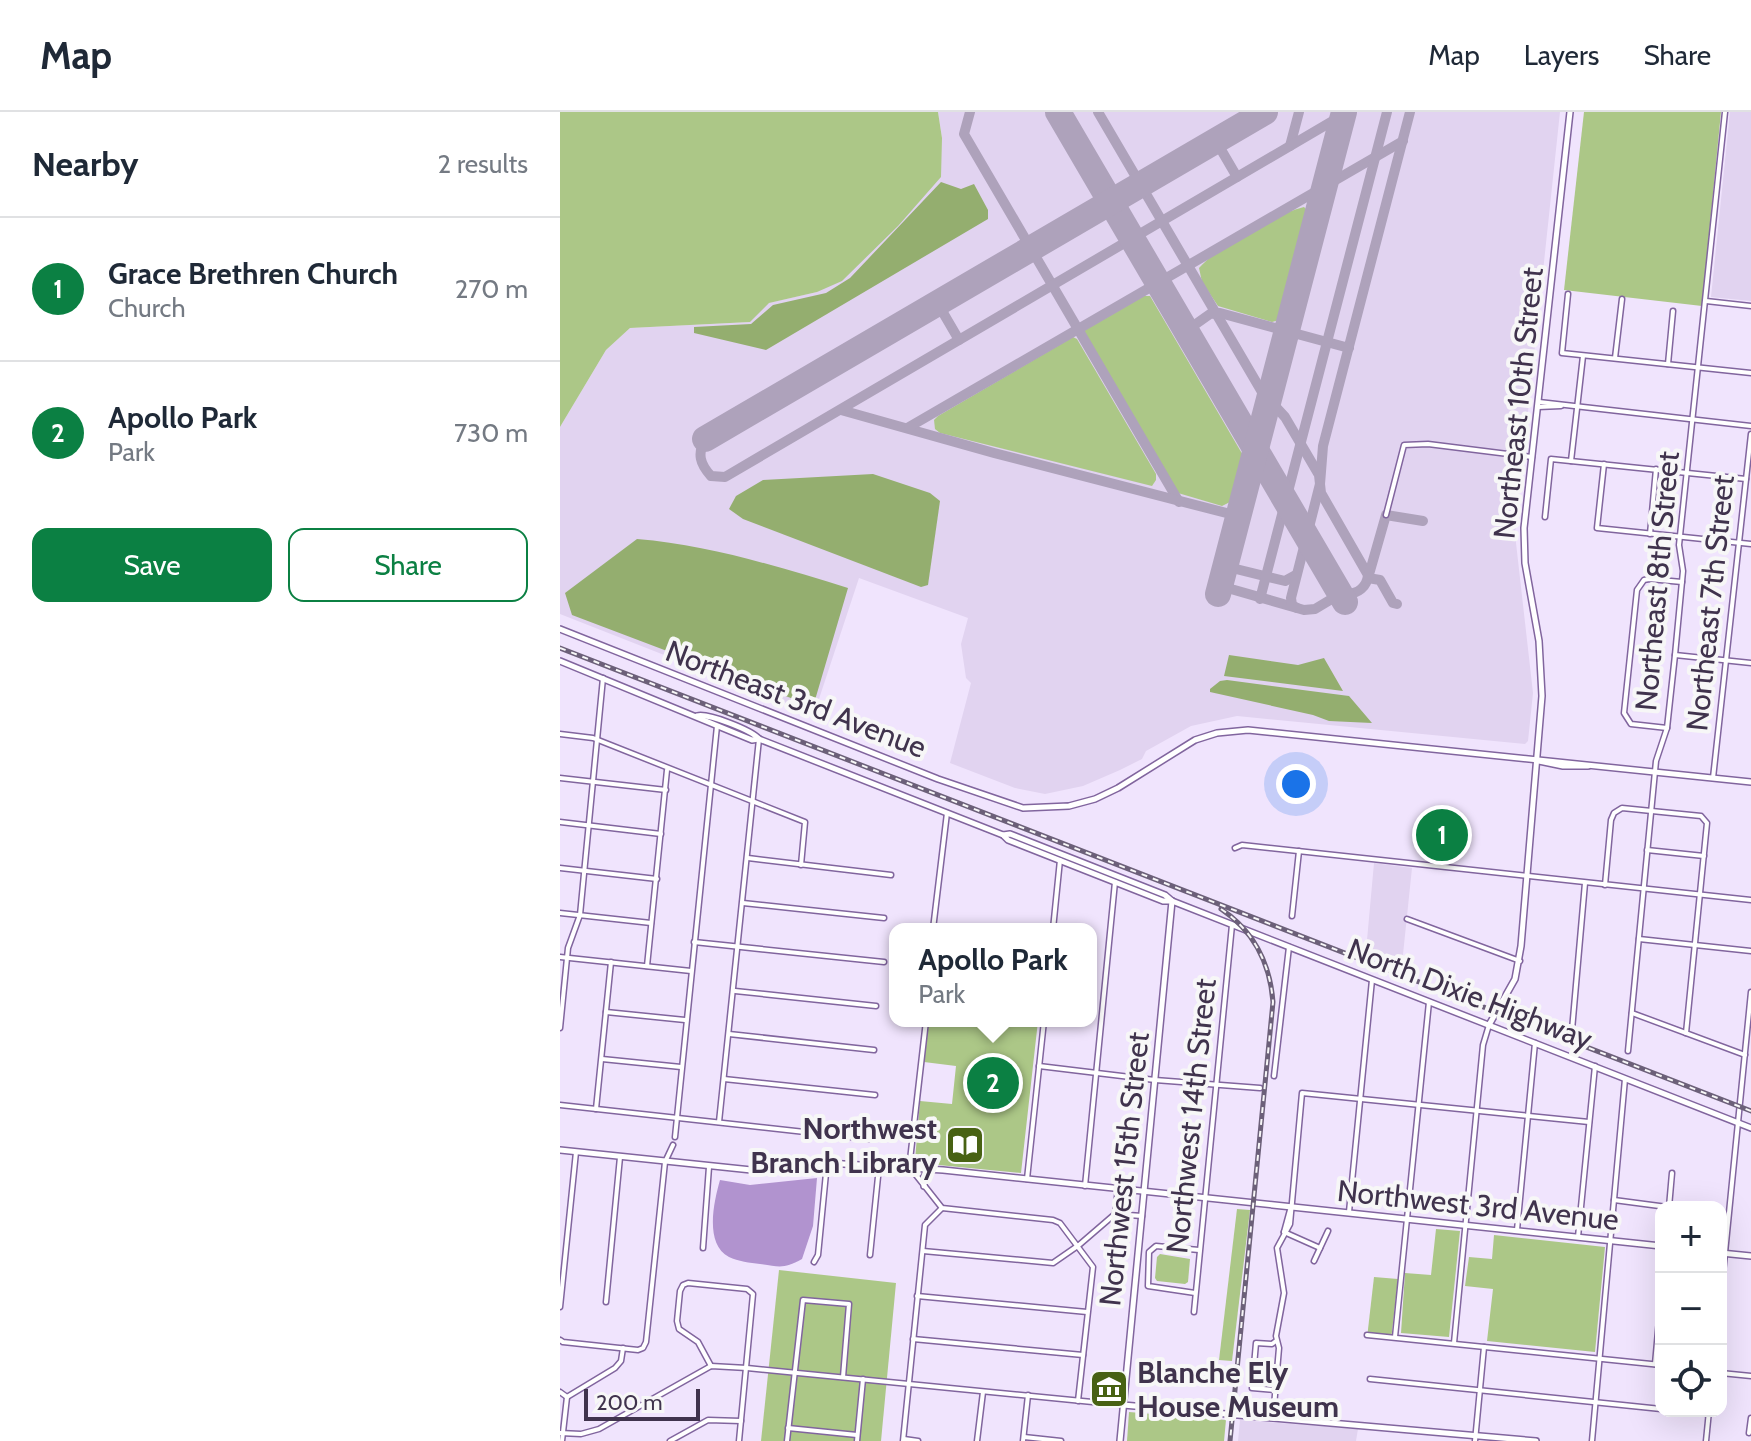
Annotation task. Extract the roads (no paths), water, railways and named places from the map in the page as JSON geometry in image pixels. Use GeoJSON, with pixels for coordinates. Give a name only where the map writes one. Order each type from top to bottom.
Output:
{"type":"FeatureCollection","features":[{"type":"Feature","properties":{"kind":"street","name":"Northeast 10th Street"},"geometry":{"type":"LineString","coordinates":[[1489,1025],[1515,979],[1520,961],[1542,669],[1525,563],[1524,528],[1570,112]]}},
{"type":"Feature","properties":{"kind":"street","name":"Northeast 8th Street"},"geometry":{"type":"LineString","coordinates":[[1628,1051],[1655,772],[1667,728],[1675,655],[1682,582],[1680,538],[1725,112]]}},
{"type":"Feature","properties":{"kind":"street"},"geometry":{"type":"LineString","coordinates":[[1568,294],[1562,353],[1751,373]]}},
{"type":"Feature","properties":{"kind":"street"},"geometry":{"type":"LineString","coordinates":[[1615,358],[1622,299]]}},
{"type":"Feature","properties":{"kind":"street"},"geometry":{"type":"LineString","coordinates":[[1706,301],[1751,306]]}},
{"type":"Feature","properties":{"kind":"street"},"geometry":{"type":"LineString","coordinates":[[1668,364],[1673,311]]}},
{"type":"Feature","properties":{"kind":"street"},"geometry":{"type":"LineString","coordinates":[[1571,461],[1583,355]]}},
{"type":"Feature","properties":{"kind":"street"},"geometry":{"type":"LineString","coordinates":[[1538,405],[1751,426]]}},
{"type":"Feature","properties":{"kind":"street","name":"Northeast 7th Street"},"geometry":{"type":"LineString","coordinates":[[1713,778],[1751,434]]}},
{"type":"Feature","properties":{"kind":"street"},"geometry":{"type":"LineString","coordinates":[[1386,515],[1404,445],[1428,444],[1532,457]]}},
{"type":"Feature","properties":{"kind":"street"},"geometry":{"type":"LineString","coordinates":[[1545,517],[1551,459],[1746,479]]}},
{"type":"Feature","properties":{"kind":"street"},"geometry":{"type":"LineString","coordinates":[[1604,464],[1597,528],[1751,544]]}},
{"type":"Feature","properties":{"kind":"street"},"geometry":{"type":"LineString","coordinates":[[1650,534],[1656,469]]}},
{"type":"Feature","properties":{"kind":"street"},"geometry":{"type":"LineString","coordinates":[[1667,728],[1631,724],[1624,713],[1637,590],[1644,580],[1682,582]]}},
{"type":"Feature","properties":{"kind":"street","name":"Northeast 3rd Avenue"},"geometry":{"type":"LineString","coordinates":[[560,629],[938,779],[1017,806],[1056,808],[1095,799],[1195,740],[1217,733],[1246,730],[1751,782]]}},
{"type":"Feature","properties":{"kind":"street"},"geometry":{"type":"LineString","coordinates":[[1675,655],[1751,663]]}},
{"type":"Feature","properties":{"kind":"street","name":"North Dixie Highway"},"geometry":{"type":"LineString","coordinates":[[560,661],[697,716],[700,720],[752,740],[759,739],[1163,901],[1172,901]]}},
{"type":"Feature","properties":{"kind":"street"},"geometry":{"type":"LineString","coordinates":[[560,1028],[568,948],[580,915],[603,678]]}},
{"type":"Feature","properties":{"kind":"street","name":"North Dixie Highway"},"geometry":{"type":"LineString","coordinates":[[697,716],[703,714],[755,734],[759,739]]}},
{"type":"Feature","properties":{"kind":"street"},"geometry":{"type":"LineString","coordinates":[[675,1137],[717,726]]}},
{"type":"Feature","properties":{"kind":"street"},"geometry":{"type":"LineString","coordinates":[[560,734],[596,740],[805,822],[801,865]]}},
{"type":"Feature","properties":{"kind":"street"},"geometry":{"type":"LineString","coordinates":[[719,1122],[759,739]]}},
{"type":"Feature","properties":{"kind":"street"},"geometry":{"type":"LineString","coordinates":[[647,966],[667,769]]}},
{"type":"Feature","properties":{"kind":"street"},"geometry":{"type":"LineString","coordinates":[[560,778],[666,790]]}},
{"type":"Feature","properties":{"kind":"street"},"geometry":{"type":"LineString","coordinates":[[1605,885],[1614,813],[1622,808],[1705,818],[1707,823],[1686,1033]]}},
{"type":"Feature","properties":{"kind":"street"},"geometry":{"type":"LineString","coordinates":[[934,923],[947,813]]}},
{"type":"Feature","properties":{"kind":"street"},"geometry":{"type":"LineString","coordinates":[[560,822],[661,834]]}},
{"type":"Feature","properties":{"kind":"street","name":"North Dixie Highway"},"geometry":{"type":"LineString","coordinates":[[1003,835],[1010,834],[1067,856],[1232,925],[1751,1128]]}},
{"type":"Feature","properties":{"kind":"street"},"geometry":{"type":"LineString","coordinates":[[1235,848],[1242,845],[1751,900]]}},
{"type":"Feature","properties":{"kind":"street"},"geometry":{"type":"LineString","coordinates":[[1647,850],[1704,856]]}},
{"type":"Feature","properties":{"kind":"street"},"geometry":{"type":"LineString","coordinates":[[1292,916],[1299,851]]}},
{"type":"Feature","properties":{"kind":"street"},"geometry":{"type":"LineString","coordinates":[[748,858],[891,875]]}},
{"type":"Feature","properties":{"kind":"street"},"geometry":{"type":"LineString","coordinates":[[1054,923],[1060,860]]}},
{"type":"Feature","properties":{"kind":"street"},"geometry":{"type":"LineString","coordinates":[[560,868],[657,879]]}},
{"type":"Feature","properties":{"kind":"street"},"geometry":{"type":"LineString","coordinates":[[1085,1186],[1115,882]]}},
{"type":"Feature","properties":{"kind":"street"},"geometry":{"type":"LineString","coordinates":[[1572,1030],[1585,883]]}},
{"type":"Feature","properties":{"kind":"street","name":"Northwest 15th Street"},"geometry":{"type":"LineString","coordinates":[[1120,1441],[1172,901]]}},
{"type":"Feature","properties":{"kind":"street"},"geometry":{"type":"LineString","coordinates":[[743,903],[884,918]]}},
{"type":"Feature","properties":{"kind":"street"},"geometry":{"type":"LineString","coordinates":[[560,913],[651,923]]}},
{"type":"Feature","properties":{"kind":"street"},"geometry":{"type":"LineString","coordinates":[[1407,919],[1520,961]]}},
{"type":"Feature","properties":{"kind":"street","name":"Northwest 14th Street"},"geometry":{"type":"LineString","coordinates":[[1194,1312],[1232,925]]}},
{"type":"Feature","properties":{"kind":"street"},"geometry":{"type":"LineString","coordinates":[[1639,939],[1751,951]]}},
{"type":"Feature","properties":{"kind":"street"},"geometry":{"type":"LineString","coordinates":[[694,942],[884,962]]}},
{"type":"Feature","properties":{"kind":"street"},"geometry":{"type":"LineString","coordinates":[[1274,1076],[1289,947]]}},
{"type":"Feature","properties":{"kind":"street"},"geometry":{"type":"LineString","coordinates":[[560,957],[691,971]]}},
{"type":"Feature","properties":{"kind":"street"},"geometry":{"type":"LineString","coordinates":[[596,1109],[611,962]]}},
{"type":"Feature","properties":{"kind":"street"},"geometry":{"type":"LineString","coordinates":[[1349,1213],[1372,980]]}},
{"type":"Feature","properties":{"kind":"street"},"geometry":{"type":"LineString","coordinates":[[734,991],[876,1006]]}},
{"type":"Feature","properties":{"kind":"street"},"geometry":{"type":"LineString","coordinates":[[1727,1216],[1749,1036],[1751,992]]}},
{"type":"Feature","properties":{"kind":"street"},"geometry":{"type":"LineString","coordinates":[[1395,1337],[1429,1002]]}},
{"type":"Feature","properties":{"kind":"street"},"geometry":{"type":"LineString","coordinates":[[606,1012],[685,1020]]}},
{"type":"Feature","properties":{"kind":"street"},"geometry":{"type":"LineString","coordinates":[[1632,1013],[1745,1055]]}},
{"type":"Feature","properties":{"kind":"street"},"geometry":{"type":"LineString","coordinates":[[1454,1343],[1483,1045],[1489,1025]]}},
{"type":"Feature","properties":{"kind":"street"},"geometry":{"type":"LineString","coordinates":[[925,1027],[910,1160],[912,1170],[942,1208],[1053,1220],[1060,1223],[1079,1245],[1093,1267],[1078,1401]]}},
{"type":"Feature","properties":{"kind":"street"},"geometry":{"type":"LineString","coordinates":[[1027,1179],[1043,1027]]}},
{"type":"Feature","properties":{"kind":"street"},"geometry":{"type":"LineString","coordinates":[[729,1034],[874,1050]]}},
{"type":"Feature","properties":{"kind":"street"},"geometry":{"type":"LineString","coordinates":[[1517,1230],[1535,1043]]}},
{"type":"Feature","properties":{"kind":"street"},"geometry":{"type":"LineString","coordinates":[[602,1059],[681,1067]]}},
{"type":"Feature","properties":{"kind":"street"},"geometry":{"type":"LineString","coordinates":[[1039,1066],[1155,1080],[1260,1088]]}},
{"type":"Feature","properties":{"kind":"street"},"geometry":{"type":"LineString","coordinates":[[1578,1237],[1595,1066]]}},
{"type":"Feature","properties":{"kind":"street"},"geometry":{"type":"LineString","coordinates":[[724,1079],[875,1095]]}},
{"type":"Feature","properties":{"kind":"street"},"geometry":{"type":"LineString","coordinates":[[1592,1441],[1625,1079]]}},
{"type":"Feature","properties":{"kind":"street"},"geometry":{"type":"LineString","coordinates":[[1741,1090],[1751,1094]]}},
{"type":"Feature","properties":{"kind":"street"},"geometry":{"type":"LineString","coordinates":[[1291,1208],[1302,1093],[1589,1122]]}},
{"type":"Feature","properties":{"kind":"street"},"geometry":{"type":"LineString","coordinates":[[560,1105],[868,1139]]}},
{"type":"Feature","properties":{"kind":"street"},"geometry":{"type":"LineString","coordinates":[[560,1340],[643,1348],[665,1162],[673,1145]]}},
{"type":"Feature","properties":{"kind":"street","name":"Northwest 3rd Avenue"},"geometry":{"type":"LineString","coordinates":[[560,1150],[761,1171],[827,1163],[928,1169],[1655,1245]]}},
{"type":"Feature","properties":{"kind":"street"},"geometry":{"type":"LineString","coordinates":[[560,1307],[576,1152]]}},
{"type":"Feature","properties":{"kind":"street"},"geometry":{"type":"LineString","coordinates":[[606,1302],[620,1157]]}},
{"type":"Feature","properties":{"kind":"street"},"geometry":{"type":"LineString","coordinates":[[814,1262],[818,1255],[827,1163]]}},
{"type":"Feature","properties":{"kind":"street"},"geometry":{"type":"LineString","coordinates":[[703,1248],[709,1167]]}},
{"type":"Feature","properties":{"kind":"street"},"geometry":{"type":"LineString","coordinates":[[870,1255],[879,1167]]}},
{"type":"Feature","properties":{"kind":"street"},"geometry":{"type":"LineString","coordinates":[[924,1186],[928,1169]]}},
{"type":"Feature","properties":{"kind":"street"},"geometry":{"type":"LineString","coordinates":[[1669,1201],[1672,1173]]}},
{"type":"Feature","properties":{"kind":"street"},"geometry":{"type":"LineString","coordinates":[[923,1250],[1053,1263],[1115,1214],[1118,1189]]}},
{"type":"Feature","properties":{"kind":"street"},"geometry":{"type":"LineString","coordinates":[[1614,1200],[1655,1205]]}},
{"type":"Feature","properties":{"kind":"street"},"geometry":{"type":"LineString","coordinates":[[918,1441],[903,1440],[917,1296],[925,1225],[942,1208]]}},
{"type":"Feature","properties":{"kind":"street","name":"Northwest 3rd Avenue"},"geometry":{"type":"LineString","coordinates":[[1273,1418],[1279,1348],[1276,1341],[1284,1293],[1277,1248],[1290,1224],[1291,1208]]}},
{"type":"Feature","properties":{"kind":"street"},"geometry":{"type":"LineString","coordinates":[[1115,1214],[1142,1216]]}},
{"type":"Feature","properties":{"kind":"street","name":"Northwest 3rd Avenue"},"geometry":{"type":"LineString","coordinates":[[1314,1261],[1328,1231]]}},
{"type":"Feature","properties":{"kind":"street","name":"Northwest 3rd Avenue"},"geometry":{"type":"LineString","coordinates":[[1284,1232],[1320,1248]]}},
{"type":"Feature","properties":{"kind":"street"},"geometry":{"type":"LineString","coordinates":[[1195,1293],[1148,1286],[1146,1281],[1152,1248],[1199,1250]]}},
{"type":"Feature","properties":{"kind":"street"},"geometry":{"type":"LineString","coordinates":[[1727,1253],[1751,1256]]}},
{"type":"Feature","properties":{"kind":"street"},"geometry":{"type":"LineString","coordinates":[[711,1366],[698,1342],[679,1329],[678,1306],[683,1285],[688,1283],[747,1289],[753,1294],[739,1441]]}},
{"type":"Feature","properties":{"kind":"street"},"geometry":{"type":"LineString","coordinates":[[917,1296],[1087,1312]]}},
{"type":"Feature","properties":{"kind":"street"},"geometry":{"type":"LineString","coordinates":[[787,1441],[803,1300],[849,1304],[843,1377]]}},
{"type":"Feature","properties":{"kind":"street"},"geometry":{"type":"LineString","coordinates":[[1367,1335],[1655,1364]]}},
{"type":"Feature","properties":{"kind":"street"},"geometry":{"type":"LineString","coordinates":[[913,1339],[1083,1355]]}},
{"type":"Feature","properties":{"kind":"street"},"geometry":{"type":"LineString","coordinates":[[1276,1341],[1272,1344],[1256,1343],[1252,1388],[1276,1390]]}},
{"type":"Feature","properties":{"kind":"street"},"geometry":{"type":"LineString","coordinates":[[1475,1438],[1484,1347]]}},
{"type":"Feature","properties":{"kind":"street"},"geometry":{"type":"LineString","coordinates":[[562,1441],[567,1397],[615,1368],[621,1361],[623,1348]]}},
{"type":"Feature","properties":{"kind":"street"},"geometry":{"type":"LineString","coordinates":[[561,1433],[581,1434],[599,1429],[711,1366],[1475,1438],[1536,1441]]}},
{"type":"Feature","properties":{"kind":"street"},"geometry":{"type":"LineString","coordinates":[[1727,1374],[1751,1376]]}},
{"type":"Feature","properties":{"kind":"street"},"geometry":{"type":"LineString","coordinates":[[788,1428],[857,1438],[863,1379]]}},
{"type":"Feature","properties":{"kind":"street"},"geometry":{"type":"LineString","coordinates":[[1370,1379],[1655,1408]]}},
{"type":"Feature","properties":{"kind":"street"},"geometry":{"type":"LineString","coordinates":[[977,1441],[983,1391]]}},
{"type":"Feature","properties":{"kind":"street"},"geometry":{"type":"LineString","coordinates":[[560,1392],[567,1397]]}},
{"type":"Feature","properties":{"kind":"street"},"geometry":{"type":"LineString","coordinates":[[1028,1395],[1023,1439],[1061,1441]]}},
{"type":"Feature","properties":{"kind":"street"},"geometry":{"type":"LineString","coordinates":[[1706,1441],[1708,1417]]}},
{"type":"Feature","properties":{"kind":"street"},"geometry":{"type":"LineString","coordinates":[[1749,1433],[1751,1418]]}},
{"type":"Feature","properties":{"kind":"street"},"geometry":{"type":"LineString","coordinates":[[670,1441],[708,1420],[741,1421]]}},
{"type":"Feature","properties":{"kind":"railway"},"geometry":{"type":"LineString","coordinates":[[560,648],[1751,1111]]}},
{"type":"Feature","properties":{"kind":"railway"},"geometry":{"type":"LineString","coordinates":[[1221,909],[1243,927],[1258,950],[1268,975],[1273,1002],[1230,1441]]}},
{"type":"Feature","properties":{"kind":"place","name":"Grace Brethren Church"},"geometry":{"type":"Point","coordinates":[1442,835]}},
{"type":"Feature","properties":{"kind":"place","name":"Apollo Park"},"geometry":{"type":"Point","coordinates":[993,1083]}},
{"type":"Feature","properties":{"kind":"place","name":"Northwest Branch Library"},"geometry":{"type":"Point","coordinates":[965,1145]}},
{"type":"Feature","properties":{"kind":"place","name":"Blanche Ely House Museum"},"geometry":{"type":"Point","coordinates":[1109,1389]}}]}
